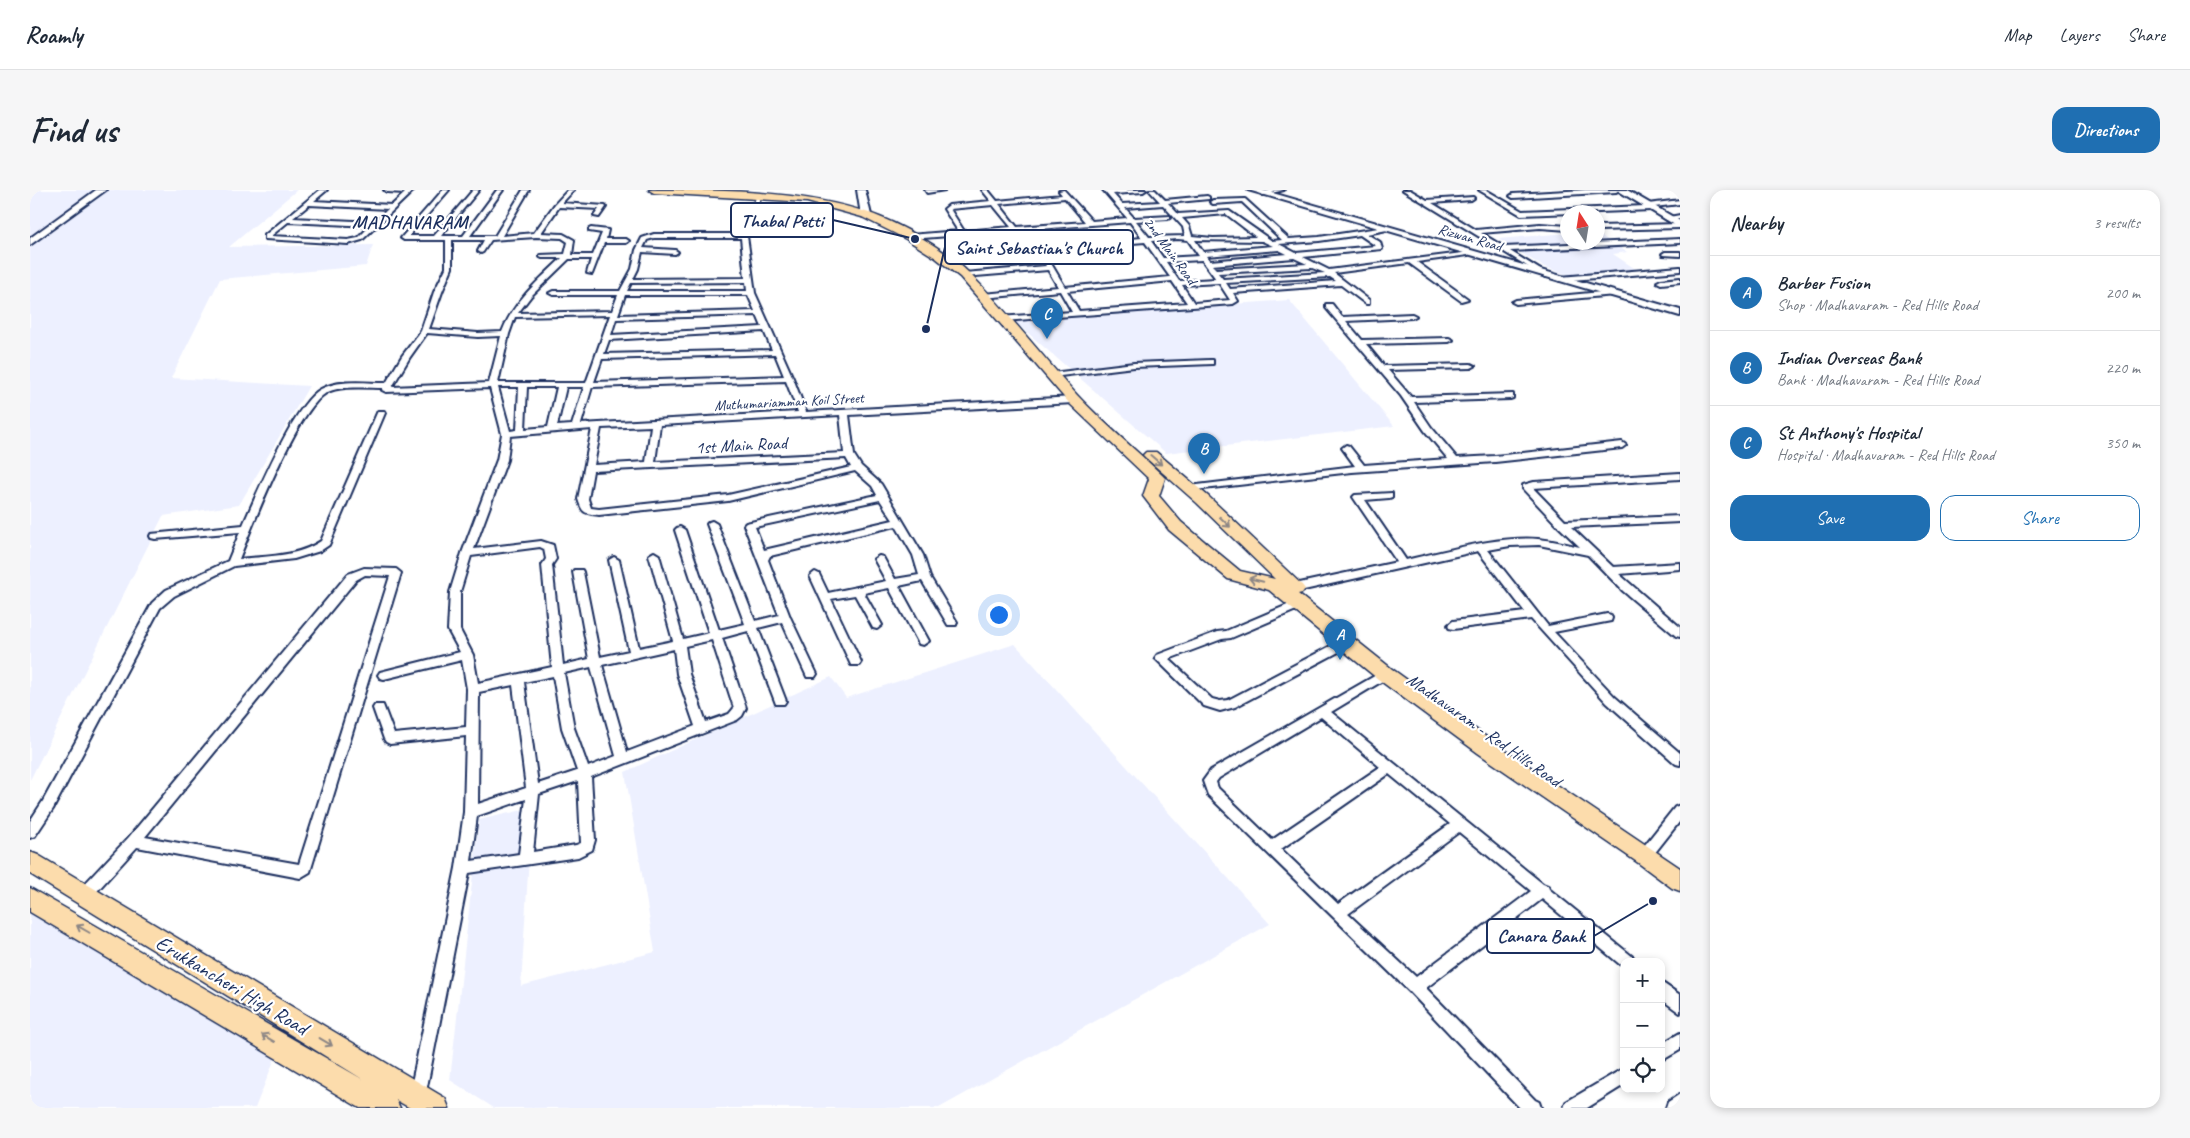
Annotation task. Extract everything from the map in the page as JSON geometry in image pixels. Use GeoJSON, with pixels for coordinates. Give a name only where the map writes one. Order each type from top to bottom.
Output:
{"type":"FeatureCollection","features":[{"type":"Feature","properties":{"kind":"main road","name":"Madhavaram - Red Hills Road"},"geometry":{"type":"LineString","coordinates":[[654,190],[760,195],[807,200],[866,215],[910,237],[940,256],[964,275],[1074,400],[1157,478]]}},
{"type":"Feature","properties":{"kind":"main road","name":"Madhavaram - Red Hills Road"},"geometry":{"type":"LineString","coordinates":[[1063,386],[1088,401],[1203,500],[1346,643],[1385,674],[1485,747],[1649,850],[1680,865]]}},
{"type":"Feature","properties":{"kind":"main road"},"geometry":{"type":"LineString","coordinates":[[1157,478],[1151,496],[1175,526],[1234,575],[1291,590]]}},
{"type":"Feature","properties":{"kind":"main road","name":"Madhavaram - Red Hills Road"},"geometry":{"type":"LineString","coordinates":[[1291,590],[1308,600],[1403,674],[1649,850],[1680,881]]}},
{"type":"Feature","properties":{"kind":"main road","name":"Erukkancheri High Road"},"geometry":{"type":"LineString","coordinates":[[30,862],[426,1103]]}},
{"type":"Feature","properties":{"kind":"main road"},"geometry":{"type":"LineString","coordinates":[[30,899],[110,944],[386,1108]]}},
{"type":"Feature","properties":{"kind":"main road"},"geometry":{"type":"LineString","coordinates":[[110,944],[133,925]]}},
{"type":"Feature","properties":{"kind":"street"},"geometry":{"type":"LineString","coordinates":[[30,242],[102,190]]}},
{"type":"Feature","properties":{"kind":"street"},"geometry":{"type":"LineString","coordinates":[[324,190],[286,220],[267,238],[348,242],[360,240],[411,190]]}},
{"type":"Feature","properties":{"kind":"street"},"geometry":{"type":"LineString","coordinates":[[387,190],[411,190]]}},
{"type":"Feature","properties":{"kind":"street"},"geometry":{"type":"LineString","coordinates":[[426,1103],[470,812],[473,689],[467,655],[454,630],[455,592],[467,553],[502,460],[506,434],[493,385],[505,334],[512,315],[528,294],[568,256],[572,241],[568,238],[536,235],[497,238],[404,238],[446,190]]}},
{"type":"Feature","properties":{"kind":"street"},"geometry":{"type":"LineString","coordinates":[[436,238],[476,190]]}},
{"type":"Feature","properties":{"kind":"street"},"geometry":{"type":"LineString","coordinates":[[465,238],[500,190]]}},
{"type":"Feature","properties":{"kind":"street"},"geometry":{"type":"LineString","coordinates":[[497,238],[526,190]]}},
{"type":"Feature","properties":{"kind":"street"},"geometry":{"type":"LineString","coordinates":[[536,235],[557,205],[571,190]]}},
{"type":"Feature","properties":{"kind":"street"},"geometry":{"type":"LineString","coordinates":[[861,190],[866,215]]}},
{"type":"Feature","properties":{"kind":"street"},"geometry":{"type":"LineString","coordinates":[[927,191],[942,190]]}},
{"type":"Feature","properties":{"kind":"street"},"geometry":{"type":"LineString","coordinates":[[985,190],[1015,228]]}},
{"type":"Feature","properties":{"kind":"street"},"geometry":{"type":"LineString","coordinates":[[1061,190],[1089,222]]}},
{"type":"Feature","properties":{"kind":"street"},"geometry":{"type":"LineString","coordinates":[[1108,191],[1143,190]]}},
{"type":"Feature","properties":{"kind":"street"},"geometry":{"type":"LineString","coordinates":[[1002,319],[1233,302],[1228,291],[1189,237],[1187,227],[1178,216],[1162,203],[1152,190]]}},
{"type":"Feature","properties":{"kind":"street"},"geometry":{"type":"LineString","coordinates":[[1198,190],[1266,241],[1330,274],[1366,302]]}},
{"type":"Feature","properties":{"kind":"street"},"geometry":{"type":"LineString","coordinates":[[1121,206],[1243,200],[1256,194],[1281,190]]}},
{"type":"Feature","properties":{"kind":"street"},"geometry":{"type":"LineString","coordinates":[[1406,190],[1545,275]]}},
{"type":"Feature","properties":{"kind":"street"},"geometry":{"type":"LineString","coordinates":[[1482,190],[1521,213],[1650,207],[1680,202]]}},
{"type":"Feature","properties":{"kind":"street"},"geometry":{"type":"LineString","coordinates":[[1513,196],[1616,190]]}},
{"type":"Feature","properties":{"kind":"street"},"geometry":{"type":"LineString","coordinates":[[1621,190],[1680,225]]}},
{"type":"Feature","properties":{"kind":"street","name":"2nd Main Road"},"geometry":{"type":"LineString","coordinates":[[1108,191],[1163,260],[1192,305]]}},
{"type":"Feature","properties":{"kind":"street","name":"Rizwan Road"},"geometry":{"type":"LineString","coordinates":[[1256,194],[1680,313]]}},
{"type":"Feature","properties":{"kind":"street"},"geometry":{"type":"LineString","coordinates":[[760,195],[744,236],[751,293],[758,313],[789,378],[803,415]]}},
{"type":"Feature","properties":{"kind":"street"},"geometry":{"type":"LineString","coordinates":[[962,233],[947,209],[949,207],[1066,196]]}},
{"type":"Feature","properties":{"kind":"street"},"geometry":{"type":"LineString","coordinates":[[1425,202],[1471,198]]}},
{"type":"Feature","properties":{"kind":"street"},"geometry":{"type":"LineString","coordinates":[[1243,200],[1287,241]]}},
{"type":"Feature","properties":{"kind":"street"},"geometry":{"type":"LineString","coordinates":[[1170,209],[1213,202]]}},
{"type":"Feature","properties":{"kind":"street"},"geometry":{"type":"LineString","coordinates":[[308,203],[394,208]]}},
{"type":"Feature","properties":{"kind":"street"},"geometry":{"type":"LineString","coordinates":[[557,205],[603,207],[597,216]]}},
{"type":"Feature","properties":{"kind":"street"},"geometry":{"type":"LineString","coordinates":[[1178,216],[1227,212]]}},
{"type":"Feature","properties":{"kind":"street"},"geometry":{"type":"LineString","coordinates":[[910,237],[1168,217]]}},
{"type":"Feature","properties":{"kind":"street"},"geometry":{"type":"LineString","coordinates":[[1667,218],[1680,217]]}},
{"type":"Feature","properties":{"kind":"street"},"geometry":{"type":"LineString","coordinates":[[286,220],[378,224]]}},
{"type":"Feature","properties":{"kind":"street"},"geometry":{"type":"LineString","coordinates":[[1605,228],[1680,225]]}},
{"type":"Feature","properties":{"kind":"street"},"geometry":{"type":"LineString","coordinates":[[1475,232],[1540,226],[1560,227]]}},
{"type":"Feature","properties":{"kind":"street"},"geometry":{"type":"LineString","coordinates":[[940,256],[1189,237],[1213,240],[1287,241],[1385,229]]}},
{"type":"Feature","properties":{"kind":"street"},"geometry":{"type":"LineString","coordinates":[[590,273],[606,231],[591,230]]}},
{"type":"Feature","properties":{"kind":"street"},"geometry":{"type":"LineString","coordinates":[[1163,260],[1295,256],[1380,248],[1378,243],[1362,233]]}},
{"type":"Feature","properties":{"kind":"street"},"geometry":{"type":"LineString","coordinates":[[576,427],[614,315],[635,268],[639,250],[644,239],[654,236],[744,236]]}},
{"type":"Feature","properties":{"kind":"street"},"geometry":{"type":"LineString","coordinates":[[449,238],[449,268],[438,292],[425,331],[406,356],[386,390],[493,385],[589,385],[789,378]]}},
{"type":"Feature","properties":{"kind":"street"},"geometry":{"type":"LineString","coordinates":[[481,251],[489,238]]}},
{"type":"Feature","properties":{"kind":"street"},"geometry":{"type":"LineString","coordinates":[[602,241],[626,241]]}},
{"type":"Feature","properties":{"kind":"street"},"geometry":{"type":"LineString","coordinates":[[1502,249],[1680,241]]}},
{"type":"Feature","properties":{"kind":"street"},"geometry":{"type":"LineString","coordinates":[[1039,248],[1076,313]]}},
{"type":"Feature","properties":{"kind":"street"},"geometry":{"type":"LineString","coordinates":[[1204,258],[1280,248]]}},
{"type":"Feature","properties":{"kind":"street"},"geometry":{"type":"LineString","coordinates":[[639,250],[675,252]]}},
{"type":"Feature","properties":{"kind":"street"},"geometry":{"type":"LineString","coordinates":[[983,296],[1176,281],[1221,281],[1330,274],[1468,253]]}},
{"type":"Feature","properties":{"kind":"street"},"geometry":{"type":"LineString","coordinates":[[1665,254],[1680,254]]}},
{"type":"Feature","properties":{"kind":"street"},"geometry":{"type":"LineString","coordinates":[[542,256],[595,256]]}},
{"type":"Feature","properties":{"kind":"street"},"geometry":{"type":"LineString","coordinates":[[1412,262],[1464,299]]}},
{"type":"Feature","properties":{"kind":"street"},"geometry":{"type":"LineString","coordinates":[[1214,272],[1314,266]]}},
{"type":"Feature","properties":{"kind":"street"},"geometry":{"type":"LineString","coordinates":[[964,275],[1051,268]]}},
{"type":"Feature","properties":{"kind":"street"},"geometry":{"type":"LineString","coordinates":[[1560,279],[1680,269]]}},
{"type":"Feature","properties":{"kind":"street"},"geometry":{"type":"LineString","coordinates":[[628,281],[749,280]]}},
{"type":"Feature","properties":{"kind":"street"},"geometry":{"type":"LineString","coordinates":[[1661,282],[1680,280]]}},
{"type":"Feature","properties":{"kind":"street"},"geometry":{"type":"LineString","coordinates":[[1228,291],[1344,283]]}},
{"type":"Feature","properties":{"kind":"street"},"geometry":{"type":"LineString","coordinates":[[553,293],[751,293]]}},
{"type":"Feature","properties":{"kind":"street"},"geometry":{"type":"LineString","coordinates":[[1516,302],[1612,293]]}},
{"type":"Feature","properties":{"kind":"street"},"geometry":{"type":"LineString","coordinates":[[1330,306],[1383,368],[1428,429],[1455,461]]}},
{"type":"Feature","properties":{"kind":"street"},"geometry":{"type":"LineString","coordinates":[[512,315],[758,313]]}},
{"type":"Feature","properties":{"kind":"street"},"geometry":{"type":"LineString","coordinates":[[1342,319],[1412,316]]}},
{"type":"Feature","properties":{"kind":"street"},"geometry":{"type":"LineString","coordinates":[[606,338],[766,329]]}},
{"type":"Feature","properties":{"kind":"street"},"geometry":{"type":"LineString","coordinates":[[425,331],[505,334]]}},
{"type":"Feature","properties":{"kind":"street"},"geometry":{"type":"LineString","coordinates":[[1362,342],[1449,340]]}},
{"type":"Feature","properties":{"kind":"street"},"geometry":{"type":"LineString","coordinates":[[599,357],[776,352]]}},
{"type":"Feature","properties":{"kind":"street"},"geometry":{"type":"LineString","coordinates":[[1052,375],[1134,365],[1210,362]]}},
{"type":"Feature","properties":{"kind":"street"},"geometry":{"type":"LineString","coordinates":[[1383,368],[1471,366]]}},
{"type":"Feature","properties":{"kind":"street"},"geometry":{"type":"LineString","coordinates":[[232,563],[281,453],[297,424],[316,397],[329,389],[388,384]]}},
{"type":"Feature","properties":{"kind":"street"},"geometry":{"type":"LineString","coordinates":[[521,432],[523,385]]}},
{"type":"Feature","properties":{"kind":"street"},"geometry":{"type":"LineString","coordinates":[[552,429],[562,385]]}},
{"type":"Feature","properties":{"kind":"street"},"geometry":{"type":"LineString","coordinates":[[1408,400],[1510,396]]}},
{"type":"Feature","properties":{"kind":"street","name":"Muthumariamman Koil Street"},"geometry":{"type":"LineString","coordinates":[[506,434],[576,427],[1074,400]]}},
{"type":"Feature","properties":{"kind":"street"},"geometry":{"type":"LineString","coordinates":[[30,832],[48,805],[156,606],[170,593],[232,563],[304,554],[319,548],[325,543],[381,413]]}},
{"type":"Feature","properties":{"kind":"street"},"geometry":{"type":"LineString","coordinates":[[844,413],[849,455],[857,468],[876,484],[918,554],[926,577],[952,622]]}},
{"type":"Feature","properties":{"kind":"street"},"geometry":{"type":"LineString","coordinates":[[650,464],[656,423]]}},
{"type":"Feature","properties":{"kind":"street"},"geometry":{"type":"LineString","coordinates":[[597,426],[583,499],[587,510],[599,512],[728,498],[857,468]]}},
{"type":"Feature","properties":{"kind":"street"},"geometry":{"type":"LineString","coordinates":[[1183,484],[1622,446]]}},
{"type":"Feature","properties":{"kind":"street"},"geometry":{"type":"LineString","coordinates":[[1346,448],[1362,469]]}},
{"type":"Feature","properties":{"kind":"street","name":"1st Main Road"},"geometry":{"type":"LineString","coordinates":[[590,468],[849,455]]}},
{"type":"Feature","properties":{"kind":"street"},"geometry":{"type":"LineString","coordinates":[[1680,476],[1527,486],[1527,490],[1561,524],[1610,571],[1680,633]]}},
{"type":"Feature","properties":{"kind":"street"},"geometry":{"type":"LineString","coordinates":[[1668,477],[1680,485]]}},
{"type":"Feature","properties":{"kind":"street"},"geometry":{"type":"LineString","coordinates":[[811,674],[785,617],[749,525],[883,496]]}},
{"type":"Feature","properties":{"kind":"street"},"geometry":{"type":"LineString","coordinates":[[1389,496],[1358,497],[1403,563]]}},
{"type":"Feature","properties":{"kind":"street"},"geometry":{"type":"LineString","coordinates":[[1561,524],[1680,519]]}},
{"type":"Feature","properties":{"kind":"street"},"geometry":{"type":"LineString","coordinates":[[763,560],[765,554],[769,551],[899,522]]}},
{"type":"Feature","properties":{"kind":"street"},"geometry":{"type":"LineString","coordinates":[[712,524],[780,700]]}},
{"type":"Feature","properties":{"kind":"street"},"geometry":{"type":"LineString","coordinates":[[156,536],[246,528]]}},
{"type":"Feature","properties":{"kind":"street"},"geometry":{"type":"LineString","coordinates":[[470,812],[584,774],[733,717],[738,713],[740,708],[714,636],[680,530]]}},
{"type":"Feature","properties":{"kind":"street"},"geometry":{"type":"LineString","coordinates":[[1346,643],[1231,704],[1220,706],[1208,703],[1161,658],[1221,634],[1227,635],[1291,590],[1480,547],[1538,542],[1591,552]]}},
{"type":"Feature","properties":{"kind":"street"},"geometry":{"type":"LineString","coordinates":[[463,868],[578,851],[587,846],[588,840],[584,774],[568,728],[558,670],[547,565],[551,559],[549,547],[541,544],[467,553]]}},
{"type":"Feature","properties":{"kind":"street"},"geometry":{"type":"LineString","coordinates":[[1480,547],[1545,630],[1612,700],[1680,760]]}},
{"type":"Feature","properties":{"kind":"street"},"geometry":{"type":"LineString","coordinates":[[654,555],[679,644],[683,674],[702,729]]}},
{"type":"Feature","properties":{"kind":"street"},"geometry":{"type":"LineString","coordinates":[[879,559],[923,640]]}},
{"type":"Feature","properties":{"kind":"street"},"geometry":{"type":"LineString","coordinates":[[614,560],[635,654]]}},
{"type":"Feature","properties":{"kind":"street"},"geometry":{"type":"LineString","coordinates":[[1610,571],[1680,566]]}},
{"type":"Feature","properties":{"kind":"street"},"geometry":{"type":"LineString","coordinates":[[84,895],[134,841],[352,577],[364,571],[396,573],[394,586],[305,868],[300,872],[134,841]]}},
{"type":"Feature","properties":{"kind":"street"},"geometry":{"type":"LineString","coordinates":[[578,572],[595,662],[623,759]]}},
{"type":"Feature","properties":{"kind":"street"},"geometry":{"type":"LineString","coordinates":[[816,576],[855,662]]}},
{"type":"Feature","properties":{"kind":"street"},"geometry":{"type":"LineString","coordinates":[[825,597],[926,577]]}},
{"type":"Feature","properties":{"kind":"street"},"geometry":{"type":"LineString","coordinates":[[858,590],[877,625]]}},
{"type":"Feature","properties":{"kind":"street"},"geometry":{"type":"LineString","coordinates":[[1453,625],[1532,615]]}},
{"type":"Feature","properties":{"kind":"street"},"geometry":{"type":"LineString","coordinates":[[473,689],[714,636],[785,617]]}},
{"type":"Feature","properties":{"kind":"street"},"geometry":{"type":"LineString","coordinates":[[1545,630],[1607,618]]}},
{"type":"Feature","properties":{"kind":"street"},"geometry":{"type":"LineString","coordinates":[[384,675],[467,655]]}},
{"type":"Feature","properties":{"kind":"street"},"geometry":{"type":"LineString","coordinates":[[1385,674],[1215,774],[1209,781],[1213,790],[1273,847],[1337,913],[1416,987],[1533,1108]]}},
{"type":"Feature","properties":{"kind":"street"},"geometry":{"type":"LineString","coordinates":[[518,679],[532,791],[525,859]]}},
{"type":"Feature","properties":{"kind":"street"},"geometry":{"type":"LineString","coordinates":[[379,708],[390,739],[472,731]]}},
{"type":"Feature","properties":{"kind":"street"},"geometry":{"type":"LineString","coordinates":[[1322,712],[1388,768],[1543,890],[1623,958]]}},
{"type":"Feature","properties":{"kind":"street"},"geometry":{"type":"LineString","coordinates":[[1273,847],[1388,768]]}},
{"type":"Feature","properties":{"kind":"street"},"geometry":{"type":"LineString","coordinates":[[1649,850],[1680,811]]}},
{"type":"Feature","properties":{"kind":"street"},"geometry":{"type":"LineString","coordinates":[[1337,913],[1459,825]]}},
{"type":"Feature","properties":{"kind":"street"},"geometry":{"type":"LineString","coordinates":[[1416,987],[1543,890]]}},
{"type":"Feature","properties":{"kind":"street"},"geometry":{"type":"LineString","coordinates":[[1665,992],[1680,1005]]}},
{"type":"Feature","properties":{"kind":"street"},"geometry":{"type":"LineString","coordinates":[[1665,1050],[1680,1041]]}},
{"type":"Feature","properties":{"kind":"street"},"geometry":{"type":"LineString","coordinates":[[1572,1108],[1620,1078]]}},
{"type":"Feature","properties":{"kind":"street"},"geometry":{"type":"LineString","coordinates":[[1674,1108],[1680,1102]]}},
{"type":"Feature","properties":{"kind":"shaded area"},"geometry":{"type":"Polygon","coordinates":[[[30,190],[297,190],[229,247],[373,245],[366,266],[220,279],[171,378],[309,386],[239,505],[163,516],[30,780],[30,190]]]}},
{"type":"Feature","properties":{"kind":"shaded area"},"geometry":{"type":"Polygon","coordinates":[[[1560,234],[1560,250],[1605,250],[1605,238],[1627,252],[1613,254],[1637,270],[1568,275],[1542,266],[1498,239],[1560,234]]]}},
{"type":"Feature","properties":{"kind":"shaded area"},"geometry":{"type":"Polygon","coordinates":[[[1289,300],[1394,426],[1166,453],[1014,321],[1289,300]]]}},
{"type":"Feature","properties":{"kind":"shaded area"},"geometry":{"type":"Polygon","coordinates":[[[1015,644],[1270,924],[939,1108],[494,1108],[450,1080],[479,820],[532,808],[521,986],[655,952],[625,772],[831,677],[846,698],[1015,644]]]}},
{"type":"Feature","properties":{"kind":"shaded area"},"geometry":{"type":"Polygon","coordinates":[[[30,906],[280,1046],[255,1108],[30,1108],[30,906]]]}},
{"type":"Feature","properties":{"kind":"place","name":"Thabal Petti"},"geometry":{"type":"Point","coordinates":[915,239]}},
{"type":"Feature","properties":{"kind":"place","name":"Saint Sebastian's Church"},"geometry":{"type":"Point","coordinates":[926,329]}},
{"type":"Feature","properties":{"kind":"place","name":"St Anthony's Hospital"},"geometry":{"type":"Point","coordinates":[1047,339]}},
{"type":"Feature","properties":{"kind":"place","name":"Indian Overseas Bank"},"geometry":{"type":"Point","coordinates":[1204,474]}},
{"type":"Feature","properties":{"kind":"place","name":"Barber Fusion"},"geometry":{"type":"Point","coordinates":[1340,660]}},
{"type":"Feature","properties":{"kind":"place","name":"Canara Bank"},"geometry":{"type":"Point","coordinates":[1653,901]}},
{"type":"Feature","properties":{"kind":"district","name":"MADHAVARAM"},"geometry":{"type":"Point","coordinates":[410,222]}}]}
